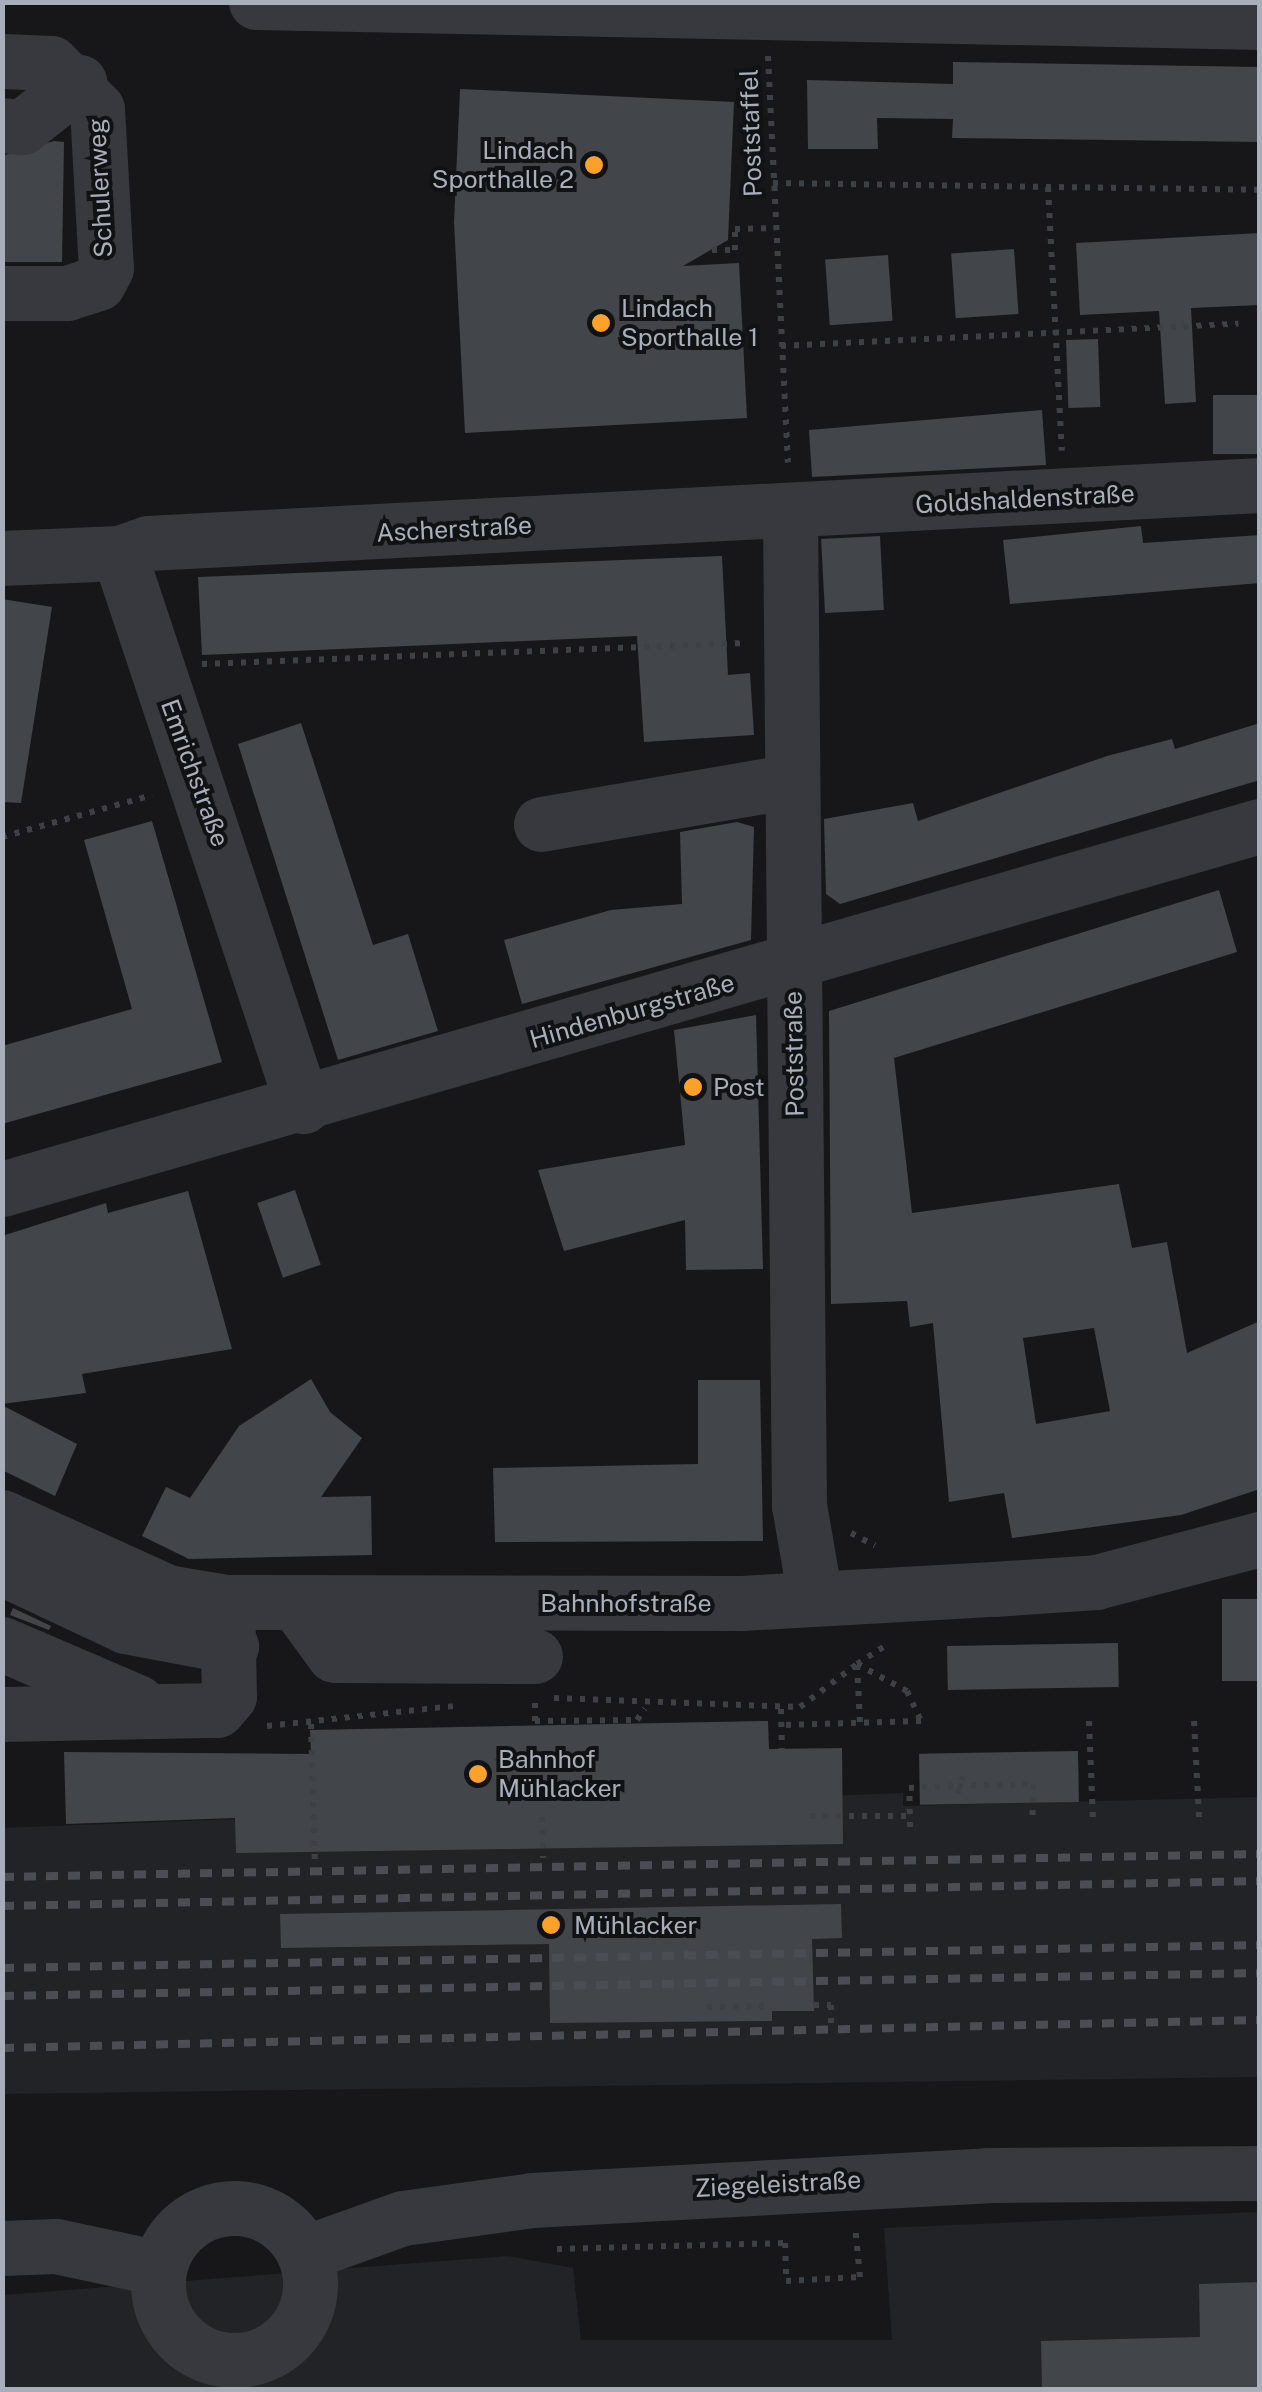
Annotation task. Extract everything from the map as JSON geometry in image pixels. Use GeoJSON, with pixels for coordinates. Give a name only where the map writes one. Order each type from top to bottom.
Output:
{"type":"FeatureCollection","features":[{"type":"Feature","properties":{"kind":"street"},"geometry":{"type":"LineString","coordinates":[[256,2],[823,9],[1260,22]]}},
{"type":"Feature","properties":{"kind":"street"},"geometry":{"type":"LineString","coordinates":[[2,62],[51,63],[79,82],[22,126],[2,126]]}},
{"type":"Feature","properties":{"kind":"street","name":"Schulerweg"},"geometry":{"type":"LineString","coordinates":[[2,293],[68,293],[98,283],[106,268],[97,109],[79,82]]}},
{"type":"Feature","properties":{"kind":"street","name":"Goldshaldenstraße"},"geometry":{"type":"LineString","coordinates":[[789,494],[1260,486]]}},
{"type":"Feature","properties":{"kind":"street","name":"Ascherstraße"},"geometry":{"type":"LineString","coordinates":[[120,553],[148,542],[789,494]]}},
{"type":"Feature","properties":{"kind":"street","name":"Poststraße"},"geometry":{"type":"LineString","coordinates":[[789,494],[787,782],[793,965],[798,1505],[814,1592]]}},
{"type":"Feature","properties":{"kind":"street"},"geometry":{"type":"LineString","coordinates":[[2,558],[120,553]]}},
{"type":"Feature","properties":{"kind":"street","name":"Emrichstraße"},"geometry":{"type":"LineString","coordinates":[[120,553],[156,666],[202,782],[303,1106]]}},
{"type":"Feature","properties":{"kind":"street"},"geometry":{"type":"LineString","coordinates":[[541,824],[787,782]]}},
{"type":"Feature","properties":{"kind":"street","name":"Hindenburgstraße"},"geometry":{"type":"LineString","coordinates":[[2,1189],[793,965],[1260,826]]}},
{"type":"Feature","properties":{"kind":"street","name":"Bahnhofstraße"},"geometry":{"type":"LineString","coordinates":[[2,1517],[229,1624],[296,1603],[532,1686],[741,1602],[814,1592],[1096,1582],[1260,1539]]}},
{"type":"Feature","properties":{"kind":"street"},"geometry":{"type":"LineString","coordinates":[[2,1568],[124,1626],[229,1624],[229,1696],[217,1710],[2,1714]]}},
{"type":"Feature","properties":{"kind":"street"},"geometry":{"type":"LineString","coordinates":[[2,1644],[162,1712]]}},
{"type":"Feature","properties":{"kind":"street","name":"Ziegeleistraße"},"geometry":{"type":"LineString","coordinates":[[305,2253],[403,2218],[532,2200],[969,2176],[1260,2172]]}},
{"type":"Feature","properties":{"kind":"street"},"geometry":{"type":"LineString","coordinates":[[226,2208],[273,2217],[305,2253],[309,2303],[298,2327],[270,2351],[232,2361],[206,2356],[175,2331],[158,2295],[159,2268],[182,2227],[226,2208]]}},
{"type":"Feature","properties":{"kind":"street"},"geometry":{"type":"LineString","coordinates":[[2,2248],[56,2246],[159,2268]]}},
{"type":"Feature","properties":{"kind":"path","name":"Poststaffel"},"geometry":{"type":"LineString","coordinates":[[767,49],[781,346]]}},
{"type":"Feature","properties":{"kind":"path"},"geometry":{"type":"LineString","coordinates":[[773,183],[1260,190]]}},
{"type":"Feature","properties":{"kind":"path"},"geometry":{"type":"LineString","coordinates":[[1048,187],[1062,444]]}},
{"type":"Feature","properties":{"kind":"path"},"geometry":{"type":"LineString","coordinates":[[712,250],[735,250],[735,229],[775,228]]}},
{"type":"Feature","properties":{"kind":"path"},"geometry":{"type":"LineString","coordinates":[[789,494],[781,346],[1238,324]]}},
{"type":"Feature","properties":{"kind":"path"},"geometry":{"type":"LineString","coordinates":[[156,666],[788,641]]}},
{"type":"Feature","properties":{"kind":"path"},"geometry":{"type":"LineString","coordinates":[[2,837],[202,782]]}},
{"type":"Feature","properties":{"kind":"path"},"geometry":{"type":"LineString","coordinates":[[532,1686],[645,1708],[781,1709],[800,1707],[858,1664],[907,1692],[921,1721],[782,1725]]}},
{"type":"Feature","properties":{"kind":"path"},"geometry":{"type":"LineString","coordinates":[[532,1686],[637,1720],[645,1708]]}},
{"type":"Feature","properties":{"kind":"path"},"geometry":{"type":"LineString","coordinates":[[246,1733],[460,1706]]}},
{"type":"Feature","properties":{"kind":"path"},"geometry":{"type":"LineString","coordinates":[[781,1709],[782,1749]]}},
{"type":"Feature","properties":{"kind":"path"},"geometry":{"type":"LineString","coordinates":[[1089,1721],[1094,1822]]}},
{"type":"Feature","properties":{"kind":"path"},"geometry":{"type":"LineString","coordinates":[[1194,1721],[1199,1818]]}},
{"type":"Feature","properties":{"kind":"path"},"geometry":{"type":"LineString","coordinates":[[311,1724],[315,1864]]}},
{"type":"Feature","properties":{"kind":"path"},"geometry":{"type":"LineString","coordinates":[[958,1790],[963,1777]]}},
{"type":"Feature","properties":{"kind":"path"},"geometry":{"type":"LineString","coordinates":[[910,1827],[909,1788],[958,1790],[1032,1784],[1032,1823]]}},
{"type":"Feature","properties":{"kind":"path"},"geometry":{"type":"LineString","coordinates":[[810,1816],[910,1816]]}},
{"type":"Feature","properties":{"kind":"path"},"geometry":{"type":"LineString","coordinates":[[542,1817],[543,1858]]}},
{"type":"Feature","properties":{"kind":"path"},"geometry":{"type":"LineString","coordinates":[[814,2005],[831,2004],[831,2024]]}},
{"type":"Feature","properties":{"kind":"path"},"geometry":{"type":"LineString","coordinates":[[707,2008],[770,2006]]}},
{"type":"Feature","properties":{"kind":"path"},"geometry":{"type":"LineString","coordinates":[[567,2252],[785,2243],[786,2281],[860,2277]]}},
{"type":"Feature","properties":{"kind":"shaded area"},"geometry":{"type":"Polygon","coordinates":[[[903,1793],[903,1806],[1259,1797],[1259,2077],[3,2094],[2,1828],[903,1793]]]}},
{"type":"Feature","properties":{"kind":"shaded area"},"geometry":{"type":"Polygon","coordinates":[[[1259,2212],[1259,2389],[3,2390],[3,2295],[508,2256],[573,2268],[581,2340],[892,2340],[884,2228],[1259,2212]]]}},
{"type":"Feature","properties":{"kind":"building"},"geometry":{"type":"Polygon","coordinates":[[[953,62],[1259,67],[1258,142],[952,138],[953,119],[877,118],[878,149],[808,149],[807,80],[953,84],[953,62]]]}},
{"type":"Feature","properties":{"kind":"building"},"geometry":{"type":"Polygon","coordinates":[[[460,89],[734,102],[728,240],[683,266],[739,263],[747,418],[465,433],[454,222],[460,89]]]}},
{"type":"Feature","properties":{"kind":"building"},"geometry":{"type":"Polygon","coordinates":[[[54,141],[64,142],[62,262],[2,262],[2,156],[54,141]]]}},
{"type":"Feature","properties":{"kind":"building"},"geometry":{"type":"Polygon","coordinates":[[[1260,233],[1260,305],[1191,308],[1196,402],[1165,404],[1159,311],[1080,315],[1076,243],[1260,233]]]}},
{"type":"Feature","properties":{"kind":"building"},"geometry":{"type":"Polygon","coordinates":[[[1014,249],[1019,314],[956,318],[951,253],[1014,249]]]}},
{"type":"Feature","properties":{"kind":"building"},"geometry":{"type":"Polygon","coordinates":[[[888,255],[893,321],[830,325],[825,259],[888,255]]]}},
{"type":"Feature","properties":{"kind":"building"},"geometry":{"type":"Polygon","coordinates":[[[1098,339],[1100,407],[1068,408],[1066,340],[1098,339]]]}},
{"type":"Feature","properties":{"kind":"building"},"geometry":{"type":"Polygon","coordinates":[[[1213,395],[1260,395],[1260,454],[1213,454],[1213,395]]]}},
{"type":"Feature","properties":{"kind":"building"},"geometry":{"type":"Polygon","coordinates":[[[1042,410],[1046,465],[812,477],[809,430],[1042,410]]]}},
{"type":"Feature","properties":{"kind":"building"},"geometry":{"type":"Polygon","coordinates":[[[1141,526],[1143,543],[1260,535],[1260,583],[1010,604],[1003,540],[1141,526]]]}},
{"type":"Feature","properties":{"kind":"building"},"geometry":{"type":"Polygon","coordinates":[[[880,536],[884,610],[825,613],[821,539],[880,536]]]}},
{"type":"Feature","properties":{"kind":"building"},"geometry":{"type":"Polygon","coordinates":[[[722,556],[728,675],[750,673],[754,735],[644,742],[637,636],[202,655],[198,577],[722,556]]]}},
{"type":"Feature","properties":{"kind":"building"},"geometry":{"type":"Polygon","coordinates":[[[2,599],[52,607],[21,803],[2,802],[2,599]]]}},
{"type":"Feature","properties":{"kind":"building"},"geometry":{"type":"Polygon","coordinates":[[[301,723],[373,945],[408,934],[438,1031],[338,1060],[238,744],[301,723]]]}},
{"type":"Feature","properties":{"kind":"building"},"geometry":{"type":"Polygon","coordinates":[[[1260,723],[1260,780],[840,904],[826,894],[824,819],[913,803],[918,821],[1107,756],[1172,739],[1175,749],[1260,723]]]}},
{"type":"Feature","properties":{"kind":"building"},"geometry":{"type":"Polygon","coordinates":[[[152,821],[222,1062],[2,1124],[2,1046],[132,1009],[84,840],[152,821]]]}},
{"type":"Feature","properties":{"kind":"building"},"geometry":{"type":"Polygon","coordinates":[[[737,822],[754,827],[751,940],[522,1004],[504,940],[611,910],[682,904],[680,832],[737,822]]]}},
{"type":"Feature","properties":{"kind":"building"},"geometry":{"type":"Polygon","coordinates":[[[1219,890],[1237,952],[894,1058],[912,1213],[1119,1184],[1132,1248],[1167,1242],[1187,1353],[1260,1321],[1260,1489],[1181,1515],[1012,1538],[1004,1493],[949,1502],[933,1323],[910,1327],[907,1301],[831,1304],[829,1011],[1219,890]],[[1094,1328],[1023,1338],[1036,1424],[1110,1411],[1094,1328]]]}},
{"type":"Feature","properties":{"kind":"building"},"geometry":{"type":"Polygon","coordinates":[[[756,1015],[763,1269],[686,1270],[685,1220],[564,1251],[538,1170],[685,1145],[674,1030],[756,1015]]]}},
{"type":"Feature","properties":{"kind":"building"},"geometry":{"type":"Polygon","coordinates":[[[295,1190],[321,1265],[283,1278],[257,1203],[295,1190]]]}},
{"type":"Feature","properties":{"kind":"building"},"geometry":{"type":"Polygon","coordinates":[[[188,1191],[232,1349],[82,1374],[86,1393],[2,1404],[2,1236],[106,1203],[108,1213],[188,1191]]]}},
{"type":"Feature","properties":{"kind":"building"},"geometry":{"type":"Polygon","coordinates":[[[311,1379],[330,1412],[362,1438],[321,1497],[371,1496],[372,1555],[189,1559],[142,1536],[166,1487],[190,1498],[239,1426],[311,1379]]]}},
{"type":"Feature","properties":{"kind":"building"},"geometry":{"type":"Polygon","coordinates":[[[698,1380],[760,1380],[763,1541],[495,1542],[493,1468],[698,1464],[698,1380]]]}},
{"type":"Feature","properties":{"kind":"building"},"geometry":{"type":"Polygon","coordinates":[[[2,1405],[77,1444],[55,1496],[2,1470],[2,1405]]]}},
{"type":"Feature","properties":{"kind":"building"},"geometry":{"type":"Polygon","coordinates":[[[1222,1599],[1260,1599],[1260,1681],[1222,1681],[1222,1599]]]}},
{"type":"Feature","properties":{"kind":"building"},"geometry":{"type":"Polygon","coordinates":[[[13,1608],[51,1626],[49,1630],[10,1615],[13,1608]]]}},
{"type":"Feature","properties":{"kind":"building"},"geometry":{"type":"Polygon","coordinates":[[[1118,1643],[1119,1687],[948,1690],[947,1646],[1118,1643]]]}},
{"type":"Feature","properties":{"kind":"building"},"geometry":{"type":"Polygon","coordinates":[[[768,1721],[769,1749],[842,1748],[843,1844],[236,1853],[235,1818],[66,1824],[64,1752],[311,1754],[310,1730],[768,1721]]]}},
{"type":"Feature","properties":{"kind":"building"},"geometry":{"type":"Polygon","coordinates":[[[1078,1751],[1079,1802],[920,1805],[919,1754],[1078,1751]]]}},
{"type":"Feature","properties":{"kind":"building"},"geometry":{"type":"Polygon","coordinates":[[[841,1904],[842,1938],[812,1939],[814,2011],[772,2011],[772,2021],[550,2023],[549,1944],[281,1948],[280,1914],[841,1904]]]}},
{"type":"Feature","properties":{"kind":"building"},"geometry":{"type":"Polygon","coordinates":[[[1260,2282],[1260,2390],[1042,2390],[1041,2341],[1200,2337],[1199,2284],[1260,2282]]]}},
{"type":"Feature","properties":{"kind":"railway"},"geometry":{"type":"LineString","coordinates":[[2,1877],[1260,1854]]}},
{"type":"Feature","properties":{"kind":"railway"},"geometry":{"type":"LineString","coordinates":[[2,1906],[1260,1881]]}},
{"type":"Feature","properties":{"kind":"railway"},"geometry":{"type":"LineString","coordinates":[[2,1968],[1260,1945]]}},
{"type":"Feature","properties":{"kind":"railway"},"geometry":{"type":"LineString","coordinates":[[2,1996],[1260,1973]]}},
{"type":"Feature","properties":{"kind":"railway"},"geometry":{"type":"LineString","coordinates":[[2,2048],[1260,2020]]}},
{"type":"Feature","properties":{"kind":"place","name":"Lindach Sporthalle 2"},"geometry":{"type":"Point","coordinates":[594,165]}},
{"type":"Feature","properties":{"kind":"place","name":"Lindach Sporthalle 1"},"geometry":{"type":"Point","coordinates":[601,323]}},
{"type":"Feature","properties":{"kind":"place","name":"Post"},"geometry":{"type":"Point","coordinates":[693,1087]}},
{"type":"Feature","properties":{"kind":"place","name":"Bahnhof Mühlacker"},"geometry":{"type":"Point","coordinates":[478,1774]}},
{"type":"Feature","properties":{"kind":"place","name":"Mühlacker"},"geometry":{"type":"Point","coordinates":[551,1925]}}]}
